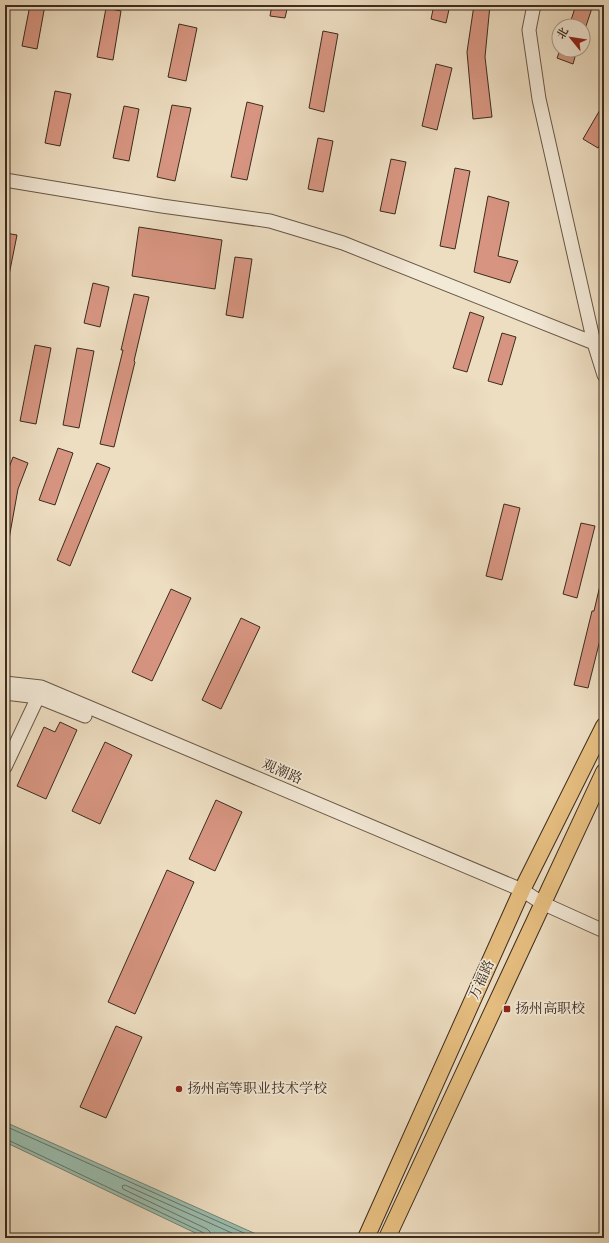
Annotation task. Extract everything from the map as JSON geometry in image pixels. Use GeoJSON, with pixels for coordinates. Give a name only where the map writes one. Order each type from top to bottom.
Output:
{"type":"FeatureCollection","features":[{"type":"Feature","properties":{"kind":"main road","name":"万福路"},"geometry":{"type":"LineString","coordinates":[[366,1238],[521,894],[604,726]]}},
{"type":"Feature","properties":{"kind":"main road","name":"万福路"},"geometry":{"type":"LineString","coordinates":[[387,1238],[604,772]]}},
{"type":"Feature","properties":{"kind":"street"},"geometry":{"type":"LineString","coordinates":[[534,5],[529,30],[539,99],[594,343],[604,375]]}},
{"type":"Feature","properties":{"kind":"street"},"geometry":{"type":"LineString","coordinates":[[5,180],[162,206],[270,221],[343,243],[594,343]]}},
{"type":"Feature","properties":{"kind":"street","name":"观潮路"},"geometry":{"type":"LineString","coordinates":[[5,683],[39,692],[521,894],[604,931]]}},
{"type":"Feature","properties":{"kind":"street"},"geometry":{"type":"LineString","coordinates":[[5,768],[39,692]]}},
{"type":"Feature","properties":{"kind":"street","name":"观潮路"},"geometry":{"type":"LineString","coordinates":[[5,693],[39,692]]}},
{"type":"Feature","properties":{"kind":"water"},"geometry":{"type":"Polygon","coordinates":[[[5,1122],[265,1238],[207,1238],[189,1230],[5,1142],[5,1122]]]}},
{"type":"Feature","properties":{"kind":"building"},"geometry":{"type":"Polygon","coordinates":[[[30,5],[45,5],[37,49],[22,46],[30,5]]]}},
{"type":"Feature","properties":{"kind":"building"},"geometry":{"type":"Polygon","coordinates":[[[272,5],[288,5],[285,18],[270,16],[272,5]]]}},
{"type":"Feature","properties":{"kind":"building"},"geometry":{"type":"Polygon","coordinates":[[[434,5],[450,5],[446,23],[431,19],[434,5]]]}},
{"type":"Feature","properties":{"kind":"building"},"geometry":{"type":"Polygon","coordinates":[[[474,5],[490,5],[485,57],[492,117],[473,119],[467,52],[474,5]]]}},
{"type":"Feature","properties":{"kind":"building"},"geometry":{"type":"Polygon","coordinates":[[[576,5],[593,5],[589,18],[572,18],[576,5]]]}},
{"type":"Feature","properties":{"kind":"building"},"geometry":{"type":"Polygon","coordinates":[[[106,8],[121,11],[113,60],[97,57],[106,8]]]}},
{"type":"Feature","properties":{"kind":"building"},"geometry":{"type":"Polygon","coordinates":[[[179,24],[197,28],[186,81],[168,77],[179,24]]]}},
{"type":"Feature","properties":{"kind":"building"},"geometry":{"type":"Polygon","coordinates":[[[323,31],[338,34],[324,112],[309,108],[323,31]]]}},
{"type":"Feature","properties":{"kind":"building"},"geometry":{"type":"Polygon","coordinates":[[[557,58],[575,58],[573,64],[557,58]]]}},
{"type":"Feature","properties":{"kind":"building"},"geometry":{"type":"Polygon","coordinates":[[[436,64],[452,68],[437,130],[422,126],[436,64]]]}},
{"type":"Feature","properties":{"kind":"building"},"geometry":{"type":"Polygon","coordinates":[[[55,91],[71,94],[60,146],[45,143],[55,91]]]}},
{"type":"Feature","properties":{"kind":"building"},"geometry":{"type":"Polygon","coordinates":[[[247,102],[263,106],[247,180],[231,177],[247,102]]]}},
{"type":"Feature","properties":{"kind":"building"},"geometry":{"type":"Polygon","coordinates":[[[604,103],[604,137],[598,148],[583,139],[604,103]]]}},
{"type":"Feature","properties":{"kind":"building"},"geometry":{"type":"Polygon","coordinates":[[[172,105],[191,108],[175,181],[157,177],[172,105]]]}},
{"type":"Feature","properties":{"kind":"building"},"geometry":{"type":"Polygon","coordinates":[[[124,106],[139,109],[129,161],[113,158],[124,106]]]}},
{"type":"Feature","properties":{"kind":"building"},"geometry":{"type":"Polygon","coordinates":[[[318,138],[333,141],[323,192],[308,189],[318,138]]]}},
{"type":"Feature","properties":{"kind":"building"},"geometry":{"type":"Polygon","coordinates":[[[391,159],[406,162],[395,214],[380,211],[391,159]]]}},
{"type":"Feature","properties":{"kind":"building"},"geometry":{"type":"Polygon","coordinates":[[[455,168],[470,171],[455,249],[440,246],[455,168]]]}},
{"type":"Feature","properties":{"kind":"building"},"geometry":{"type":"Polygon","coordinates":[[[488,196],[509,202],[498,256],[518,261],[510,283],[474,272],[488,196]]]}},
{"type":"Feature","properties":{"kind":"building"},"geometry":{"type":"Polygon","coordinates":[[[139,227],[222,240],[215,289],[132,276],[139,227]]]}},
{"type":"Feature","properties":{"kind":"building"},"geometry":{"type":"Polygon","coordinates":[[[5,233],[17,235],[9,275],[5,275],[5,233]]]}},
{"type":"Feature","properties":{"kind":"building"},"geometry":{"type":"Polygon","coordinates":[[[235,257],[252,259],[243,318],[226,315],[235,257]]]}},
{"type":"Feature","properties":{"kind":"building"},"geometry":{"type":"Polygon","coordinates":[[[93,283],[109,287],[100,327],[84,323],[93,283]]]}},
{"type":"Feature","properties":{"kind":"building"},"geometry":{"type":"Polygon","coordinates":[[[134,294],[149,297],[114,447],[100,444],[123,350],[121,350],[134,294]]]}},
{"type":"Feature","properties":{"kind":"building"},"geometry":{"type":"Polygon","coordinates":[[[470,312],[484,317],[467,372],[453,368],[470,312]]]}},
{"type":"Feature","properties":{"kind":"building"},"geometry":{"type":"Polygon","coordinates":[[[502,333],[516,337],[502,385],[488,381],[502,333]]]}},
{"type":"Feature","properties":{"kind":"building"},"geometry":{"type":"Polygon","coordinates":[[[35,345],[51,348],[36,424],[20,421],[35,345]]]}},
{"type":"Feature","properties":{"kind":"building"},"geometry":{"type":"Polygon","coordinates":[[[77,348],[94,351],[79,428],[63,425],[77,348]]]}},
{"type":"Feature","properties":{"kind":"building"},"geometry":{"type":"Polygon","coordinates":[[[58,448],[73,453],[55,505],[39,500],[58,448]]]}},
{"type":"Feature","properties":{"kind":"building"},"geometry":{"type":"Polygon","coordinates":[[[13,457],[28,463],[18,489],[9,539],[5,539],[5,478],[13,457]]]}},
{"type":"Feature","properties":{"kind":"building"},"geometry":{"type":"Polygon","coordinates":[[[97,463],[110,468],[70,566],[57,560],[97,463]]]}},
{"type":"Feature","properties":{"kind":"building"},"geometry":{"type":"Polygon","coordinates":[[[504,504],[520,508],[502,580],[486,576],[504,504]]]}},
{"type":"Feature","properties":{"kind":"building"},"geometry":{"type":"Polygon","coordinates":[[[581,523],[595,526],[577,598],[563,594],[581,523]]]}},
{"type":"Feature","properties":{"kind":"building"},"geometry":{"type":"Polygon","coordinates":[[[601,581],[604,581],[604,624],[588,688],[574,685],[601,581]]]}},
{"type":"Feature","properties":{"kind":"building"},"geometry":{"type":"Polygon","coordinates":[[[171,589],[191,598],[152,681],[132,672],[171,589]]]}},
{"type":"Feature","properties":{"kind":"building"},"geometry":{"type":"Polygon","coordinates":[[[241,618],[260,627],[221,709],[202,700],[241,618]]]}},
{"type":"Feature","properties":{"kind":"building"},"geometry":{"type":"Polygon","coordinates":[[[60,722],[77,730],[46,799],[17,786],[44,727],[55,732],[60,722]]]}},
{"type":"Feature","properties":{"kind":"building"},"geometry":{"type":"Polygon","coordinates":[[[105,742],[132,755],[100,824],[72,811],[105,742]]]}},
{"type":"Feature","properties":{"kind":"building"},"geometry":{"type":"Polygon","coordinates":[[[216,800],[242,812],[215,871],[189,859],[216,800]]]}},
{"type":"Feature","properties":{"kind":"building"},"geometry":{"type":"Polygon","coordinates":[[[167,870],[194,882],[135,1014],[108,1002],[167,870]]]}},
{"type":"Feature","properties":{"kind":"building"},"geometry":{"type":"Polygon","coordinates":[[[116,1026],[142,1037],[106,1118],[80,1107],[116,1026]]]}},
{"type":"Feature","properties":{"kind":"place","name":"扬州高职校"},"geometry":{"type":"Point","coordinates":[507,1009]}},
{"type":"Feature","properties":{"kind":"place","name":"扬州高等职业技术学校"},"geometry":{"type":"Point","coordinates":[179,1089]}}]}
